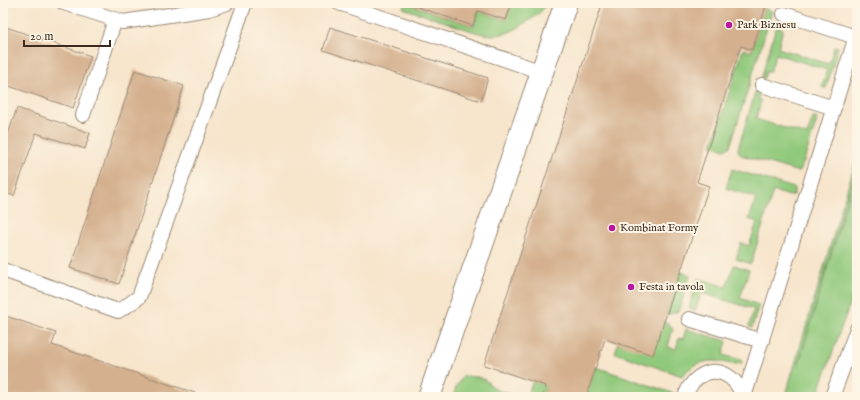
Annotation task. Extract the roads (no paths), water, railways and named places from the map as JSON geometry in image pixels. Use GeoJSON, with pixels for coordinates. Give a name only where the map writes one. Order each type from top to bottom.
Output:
{"type":"FeatureCollection","features":[{"type":"Feature","properties":{"kind":"street"},"geometry":{"type":"LineString","coordinates":[[429,397],[566,3]]}},
{"type":"Feature","properties":{"kind":"lane"},"geometry":{"type":"LineString","coordinates":[[64,3],[123,22],[227,3]]}},
{"type":"Feature","properties":{"kind":"lane"},"geometry":{"type":"LineString","coordinates":[[3,270],[118,311],[139,297],[245,3]]}},
{"type":"Feature","properties":{"kind":"lane"},"geometry":{"type":"LineString","coordinates":[[339,3],[542,72]]}},
{"type":"Feature","properties":{"kind":"lane"},"geometry":{"type":"LineString","coordinates":[[744,397],[856,35],[784,14]]}},
{"type":"Feature","properties":{"kind":"lane"},"geometry":{"type":"LineString","coordinates":[[83,115],[115,20]]}},
{"type":"Feature","properties":{"kind":"lane"},"geometry":{"type":"LineString","coordinates":[[762,85],[834,108]]}},
{"type":"Feature","properties":{"kind":"lane"},"geometry":{"type":"LineString","coordinates":[[689,319],[762,341]]}},
{"type":"Feature","properties":{"kind":"lane"},"geometry":{"type":"LineString","coordinates":[[832,397],[857,329]]}},
{"type":"Feature","properties":{"kind":"lane"},"geometry":{"type":"LineString","coordinates":[[685,397],[693,381],[700,375],[708,372],[718,372],[727,375],[734,381],[744,397]]}},
{"type":"Feature","properties":{"kind":"place","name":"Park Biznesu"},"geometry":{"type":"Point","coordinates":[729,25]}},
{"type":"Feature","properties":{"kind":"place","name":"Kombinat Formy"},"geometry":{"type":"Point","coordinates":[612,228]}},
{"type":"Feature","properties":{"kind":"place","name":"Festa in tavola"},"geometry":{"type":"Point","coordinates":[631,287]}}]}
